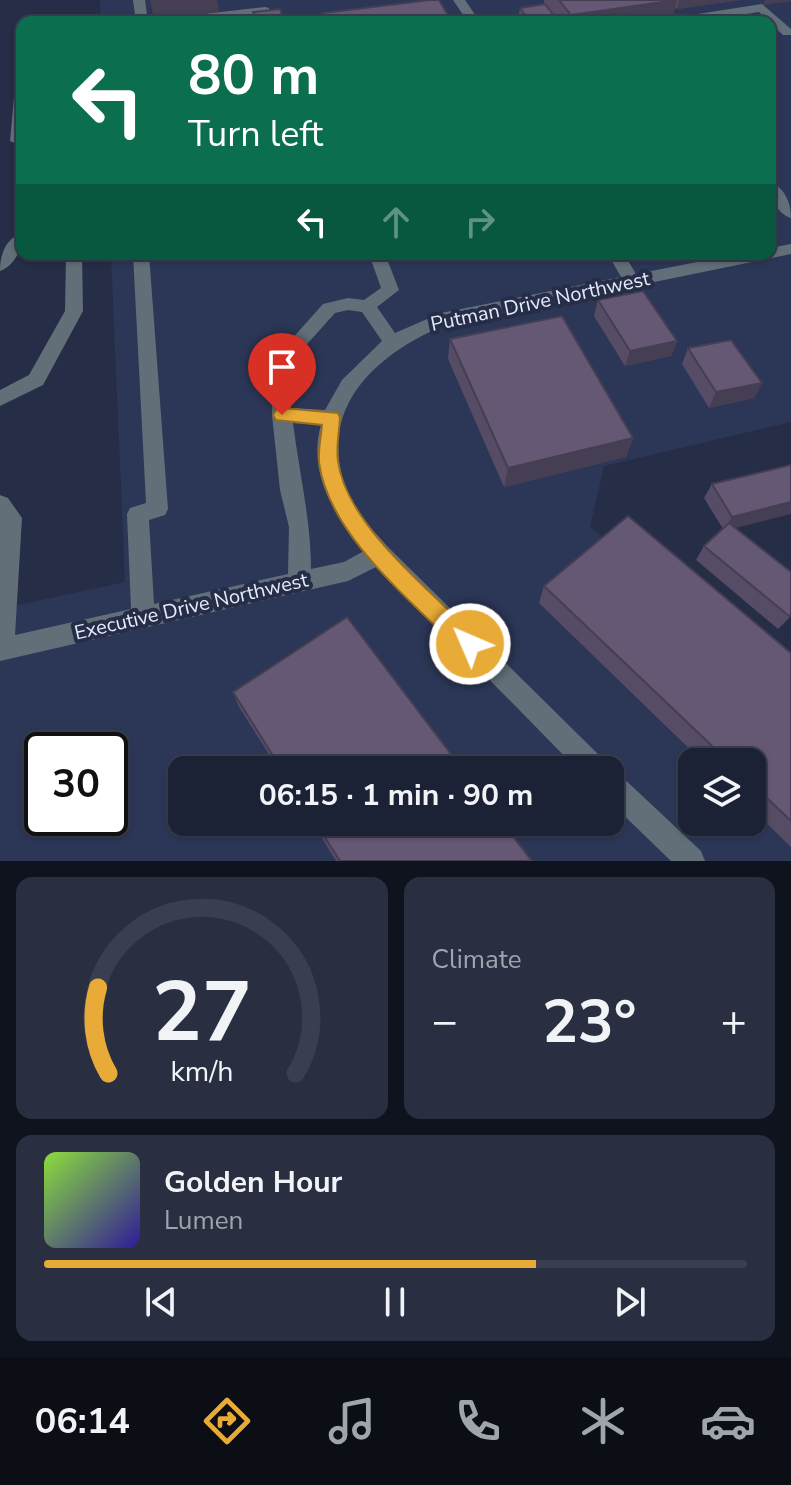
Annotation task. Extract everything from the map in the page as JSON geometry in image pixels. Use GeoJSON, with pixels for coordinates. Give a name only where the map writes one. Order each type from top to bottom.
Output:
{"type":"FeatureCollection","features":[{"type":"Feature","properties":{"kind":"street"},"geometry":{"type":"LineString","coordinates":[[204,16],[263,6]]}},
{"type":"Feature","properties":{"kind":"street"},"geometry":{"type":"LineString","coordinates":[[705,16],[762,8],[771,16]]}},
{"type":"Feature","properties":{"kind":"street"},"geometry":{"type":"LineString","coordinates":[[776,194],[791,213]]}},
{"type":"Feature","properties":{"kind":"street"},"geometry":{"type":"LineString","coordinates":[[0,265],[16,245]]}},
{"type":"Feature","properties":{"kind":"street"},"geometry":{"type":"LineString","coordinates":[[0,399],[36,380],[74,311],[74,260]]}},
{"type":"Feature","properties":{"kind":"street"},"geometry":{"type":"LineString","coordinates":[[141,260],[157,509],[138,514],[143,617]]}},
{"type":"Feature","properties":{"kind":"street"},"geometry":{"type":"LineString","coordinates":[[299,582],[300,527],[291,490],[282,415],[282,360],[329,308],[348,304],[367,306],[390,290],[379,260]]}},
{"type":"Feature","properties":{"kind":"street"},"geometry":{"type":"LineString","coordinates":[[620,260],[632,281]]}},
{"type":"Feature","properties":{"kind":"street","name":"Putman Drive Northwest"},"geometry":{"type":"LineString","coordinates":[[582,756],[380,554],[354,523],[336,492],[328,461],[331,418],[355,374],[391,341],[441,319],[738,260]]}},
{"type":"Feature","properties":{"kind":"street"},"geometry":{"type":"LineString","coordinates":[[367,306],[391,341]]}},
{"type":"Feature","properties":{"kind":"street"},"geometry":{"type":"LineString","coordinates":[[282,415],[331,418]]}},
{"type":"Feature","properties":{"kind":"street"},"geometry":{"type":"LineString","coordinates":[[0,504],[11,518],[1,649]]}},
{"type":"Feature","properties":{"kind":"street","name":"Executive Drive Northwest"},"geometry":{"type":"LineString","coordinates":[[1,649],[348,571],[380,554]]}},
{"type":"Feature","properties":{"kind":"street"},"geometry":{"type":"LineString","coordinates":[[624,796],[691,861]]}},
{"type":"Feature","properties":{"kind":"shaded area"},"geometry":{"type":"Polygon","coordinates":[[[100,0],[791,0],[791,422],[604,466],[590,527],[791,683],[791,861],[0,861],[0,609],[125,582],[111,260],[776,260],[776,16],[101,16],[100,0]]]}},
{"type":"Feature","properties":{"kind":"building"},"geometry":{"type":"Polygon","coordinates":[[[439,0],[448,16],[324,16],[323,13],[439,0]]]}},
{"type":"Feature","properties":{"kind":"building"},"geometry":{"type":"Polygon","coordinates":[[[559,0],[677,0],[571,15],[559,0]]]}},
{"type":"Feature","properties":{"kind":"building"},"geometry":{"type":"Polygon","coordinates":[[[545,4],[554,16],[526,16],[520,8],[545,4]]]}},
{"type":"Feature","properties":{"kind":"building"},"geometry":{"type":"Polygon","coordinates":[[[280,9],[282,16],[254,16],[253,12],[280,9]]]}},
{"type":"Feature","properties":{"kind":"building"},"geometry":{"type":"Polygon","coordinates":[[[643,291],[677,341],[630,351],[598,300],[643,291]]]}},
{"type":"Feature","properties":{"kind":"building"},"geometry":{"type":"Polygon","coordinates":[[[562,316],[633,438],[508,468],[450,339],[562,316]]]}},
{"type":"Feature","properties":{"kind":"building"},"geometry":{"type":"Polygon","coordinates":[[[731,340],[762,383],[716,392],[688,348],[731,340]]]}},
{"type":"Feature","properties":{"kind":"building"},"geometry":{"type":"Polygon","coordinates":[[[791,465],[791,502],[732,517],[712,484],[791,465]]]}},
{"type":"Feature","properties":{"kind":"building"},"geometry":{"type":"Polygon","coordinates":[[[628,516],[791,653],[791,821],[766,797],[766,748],[714,748],[544,586],[628,516]]]}},
{"type":"Feature","properties":{"kind":"building"},"geometry":{"type":"Polygon","coordinates":[[[729,523],[791,572],[789,616],[704,546],[729,523]]]}},
{"type":"Feature","properties":{"kind":"building"},"geometry":{"type":"Polygon","coordinates":[[[347,617],[452,756],[273,756],[233,692],[347,617]]]}},
{"type":"Feature","properties":{"kind":"building"},"geometry":{"type":"Polygon","coordinates":[[[324,836],[513,836],[532,861],[340,861],[324,836]]]}},
{"type":"Feature","properties":{"kind":"route"},"geometry":{"type":"LineString","coordinates":[[282,415],[331,418],[328,461],[336,492],[354,523],[380,554],[470,644]]}}]}
